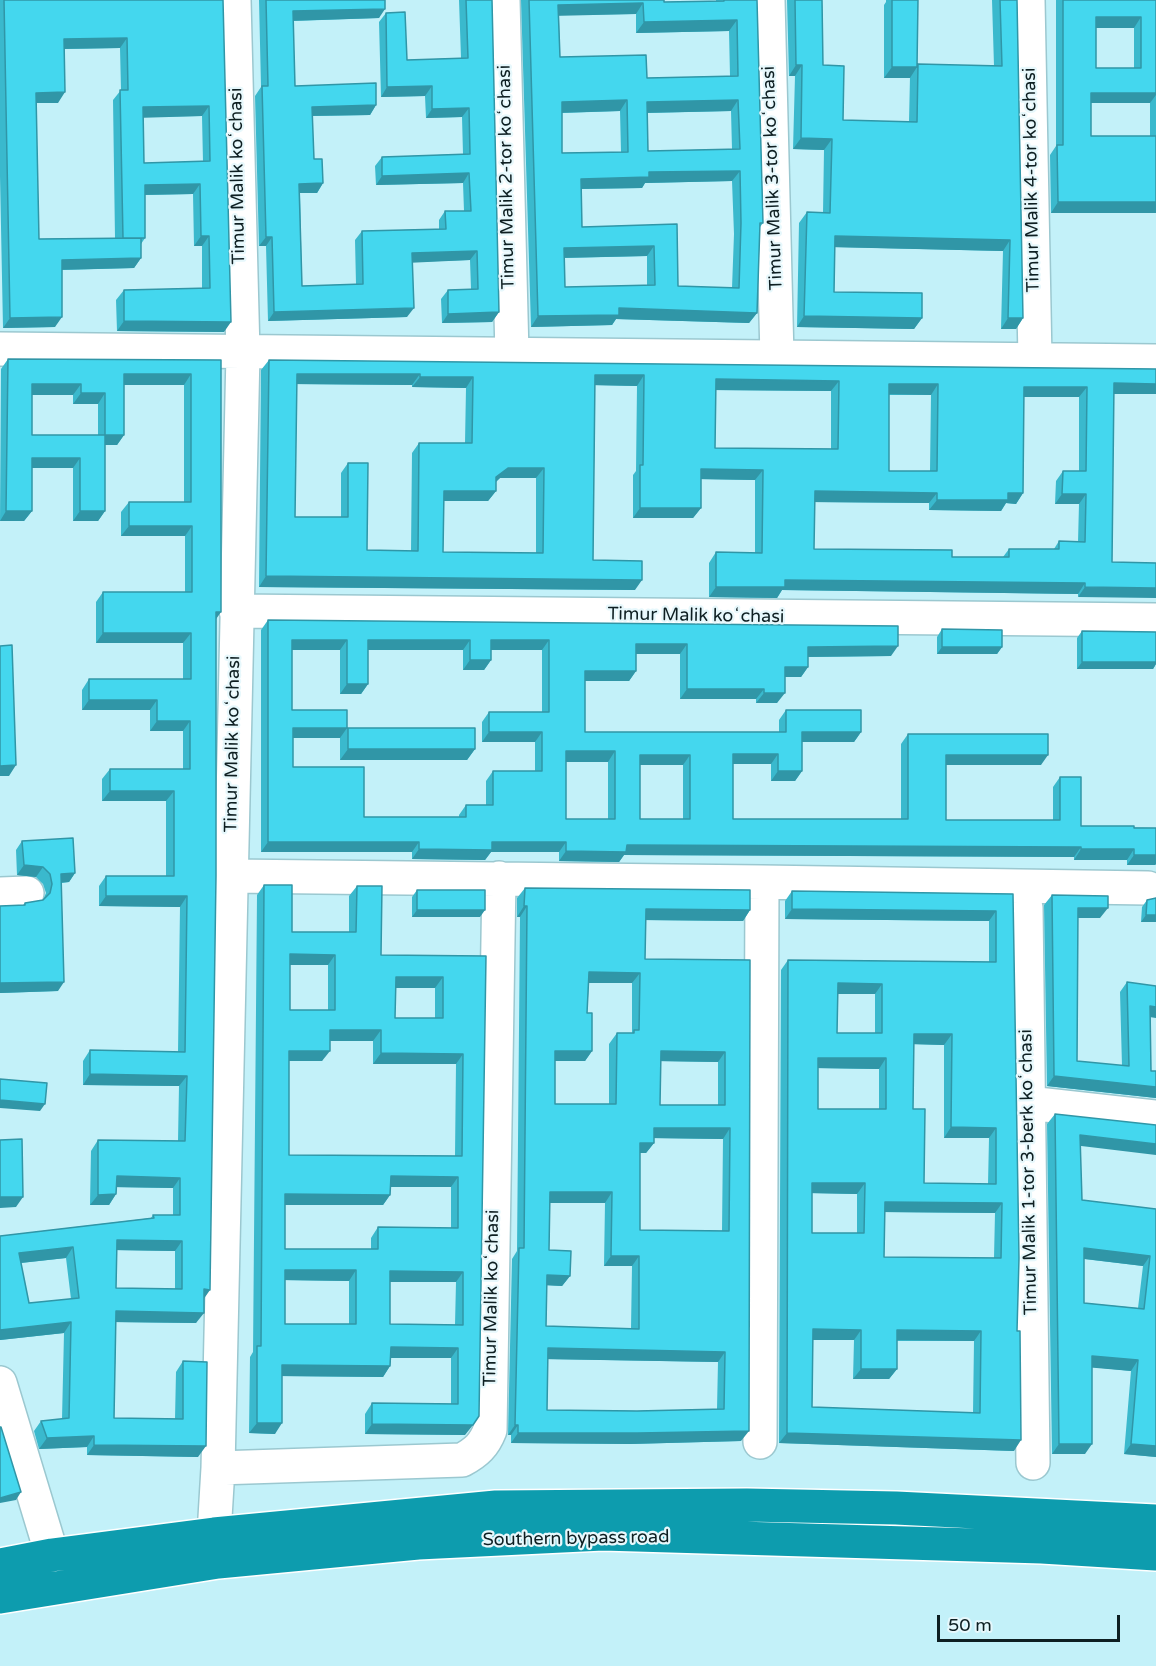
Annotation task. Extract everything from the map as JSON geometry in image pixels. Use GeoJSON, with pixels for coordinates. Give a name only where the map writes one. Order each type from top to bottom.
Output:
{"type":"FeatureCollection","features":[{"type":"Feature","properties":{"kind":"highway","name":"Southern bypass road"},"geometry":{"type":"LineString","coordinates":[[0,1565],[52,1555],[214,1534],[496,1507],[747,1505],[885,1507],[1156,1521]]}},
{"type":"Feature","properties":{"kind":"highway","name":"Southern bypass road"},"geometry":{"type":"LineString","coordinates":[[0,1597],[218,1562],[417,1543],[603,1534],[1042,1547],[1156,1554]]}},
{"type":"Feature","properties":{"kind":"street","name":"Timur Malik koʻchasi"},"geometry":{"type":"LineString","coordinates":[[214,1534],[218,1468],[243,353],[234,0]]}},
{"type":"Feature","properties":{"kind":"street","name":"Timur Malik 2-tor koʻchasi"},"geometry":{"type":"LineString","coordinates":[[503,0],[512,354]]}},
{"type":"Feature","properties":{"kind":"street","name":"Timur Malik 3-tor koʻchasi"},"geometry":{"type":"LineString","coordinates":[[768,0],[777,357]]}},
{"type":"Feature","properties":{"kind":"street","name":"Timur Malik 4-tor koʻchasi"},"geometry":{"type":"LineString","coordinates":[[1028,0],[1035,359]]}},
{"type":"Feature","properties":{"kind":"street"},"geometry":{"type":"LineString","coordinates":[[0,349],[1156,361]]}},
{"type":"Feature","properties":{"kind":"street","name":"Timur Malik koʻchasi"},"geometry":{"type":"LineString","coordinates":[[236,611],[1156,620]]}},
{"type":"Feature","properties":{"kind":"street"},"geometry":{"type":"LineString","coordinates":[[230,876],[1148,888]]}},
{"type":"Feature","properties":{"kind":"street","name":"Timur Malik koʻchasi"},"geometry":{"type":"LineString","coordinates":[[218,1468],[462,1460],[477,1452],[486,1441],[490,1430],[500,878]]}},
{"type":"Feature","properties":{"kind":"street"},"geometry":{"type":"LineString","coordinates":[[760,1442],[762,882]]}},
{"type":"Feature","properties":{"kind":"street","name":"Timur Malik 1-tor 3-berk koʻchasi"},"geometry":{"type":"LineString","coordinates":[[1013,886],[1022,891],[1026,908],[1033,1463]]}},
{"type":"Feature","properties":{"kind":"street"},"geometry":{"type":"LineString","coordinates":[[1028,1103],[1156,1116]]}},
{"type":"Feature","properties":{"kind":"street"},"geometry":{"type":"LineString","coordinates":[[0,1383],[52,1555]]}},
{"type":"Feature","properties":{"kind":"building"},"geometry":{"type":"Polygon","coordinates":[[[4,0],[223,0],[231,322],[124,321],[124,290],[210,288],[209,236],[201,236],[200,184],[145,185],[145,238],[141,238],[141,258],[62,260],[62,317],[10,318],[4,0]],[[127,38],[64,39],[65,92],[36,93],[39,239],[141,238],[123,238],[120,90],[128,90],[127,38]],[[209,106],[143,107],[144,163],[210,161],[209,106]]]}},
{"type":"Feature","properties":{"kind":"building"},"geometry":{"type":"Polygon","coordinates":[[[266,0],[385,0],[385,9],[293,11],[295,86],[376,83],[376,105],[312,107],[314,159],[322,159],[323,183],[299,184],[302,286],[363,284],[362,231],[446,229],[445,211],[471,211],[469,173],[382,176],[382,157],[470,154],[469,108],[432,109],[432,86],[387,87],[386,13],[405,12],[407,60],[468,58],[466,0],[492,0],[499,312],[448,314],[448,290],[478,289],[477,251],[412,253],[414,308],[274,312],[272,237],[266,237],[262,86],[268,86],[266,0]]]}},
{"type":"Feature","properties":{"kind":"building"},"geometry":{"type":"Polygon","coordinates":[[[529,0],[664,0],[664,2],[757,0],[763,223],[760,223],[757,313],[619,308],[619,315],[538,316],[529,0]],[[643,3],[558,5],[560,57],[646,55],[647,78],[738,76],[737,20],[644,22],[643,3]],[[627,100],[562,102],[562,153],[628,152],[627,100]],[[738,100],[647,102],[648,151],[740,149],[738,100]],[[740,171],[649,172],[649,177],[581,179],[582,227],[677,224],[678,286],[739,288],[740,171]],[[654,246],[564,248],[565,287],[655,285],[654,246]]]}},
{"type":"Feature","properties":{"kind":"building"},"geometry":{"type":"Polygon","coordinates":[[[795,0],[822,0],[823,65],[844,66],[843,120],[917,122],[918,64],[1002,66],[1000,0],[1017,0],[1023,318],[1008,318],[1010,240],[835,236],[834,292],[922,293],[922,318],[804,316],[807,212],[830,213],[832,139],[801,138],[802,65],[796,65],[795,0]]]}},
{"type":"Feature","properties":{"kind":"building"},"geometry":{"type":"Polygon","coordinates":[[[892,0],[918,0],[917,67],[892,67],[892,0]]]}},
{"type":"Feature","properties":{"kind":"building"},"geometry":{"type":"Polygon","coordinates":[[[1063,0],[1156,0],[1156,93],[1091,93],[1091,136],[1156,136],[1156,202],[1058,202],[1057,145],[1063,145],[1063,0]],[[1096,17],[1096,68],[1141,68],[1141,17],[1096,17]]]}},
{"type":"Feature","properties":{"kind":"building"},"geometry":{"type":"Polygon","coordinates":[[[8,359],[221,360],[221,612],[216,612],[216,876],[210,1290],[204,1289],[204,1313],[116,1311],[114,1418],[183,1419],[183,1361],[207,1362],[206,1446],[94,1445],[94,1436],[47,1438],[41,1421],[69,1418],[71,1322],[0,1330],[0,1236],[154,1218],[153,1215],[180,1215],[180,1178],[117,1176],[116,1194],[98,1195],[98,1140],[185,1141],[187,1076],[90,1074],[90,1050],[185,1052],[187,896],[106,896],[106,876],[174,876],[174,791],[110,791],[110,769],[190,769],[190,721],[157,721],[157,700],[89,700],[89,679],[191,679],[191,633],[103,633],[103,592],[192,592],[192,526],[129,526],[129,502],[191,502],[191,374],[124,374],[124,435],[105,435],[105,511],[80,511],[80,458],[32,458],[32,511],[6,511],[8,359]],[[32,384],[32,435],[105,435],[105,393],[81,393],[81,384],[32,384]],[[117,1240],[116,1288],[182,1289],[182,1241],[117,1240]],[[73,1247],[19,1253],[29,1303],[79,1298],[73,1247]]]}},
{"type":"Feature","properties":{"kind":"building"},"geometry":{"type":"Polygon","coordinates":[[[269,360],[1156,369],[1156,384],[1114,383],[1112,562],[1156,563],[1156,588],[1085,587],[1085,583],[785,580],[785,587],[716,587],[716,552],[762,553],[763,470],[701,469],[701,508],[640,508],[644,375],[595,375],[593,560],[642,561],[642,580],[266,576],[269,360]],[[297,374],[295,517],[348,517],[348,463],[368,463],[367,550],[418,551],[419,443],[472,443],[473,377],[420,377],[420,374],[297,374]],[[716,379],[715,448],[838,449],[839,381],[716,379]],[[889,384],[889,471],[937,471],[938,384],[889,384]],[[1024,387],[1023,493],[1008,493],[1008,500],[937,500],[937,493],[815,491],[814,549],[952,550],[952,557],[1009,557],[1009,549],[1059,549],[1059,541],[1085,542],[1086,494],[1062,494],[1063,471],[1086,471],[1087,387],[1024,387]],[[508,468],[496,477],[496,491],[444,491],[443,552],[543,553],[544,468],[508,468]]]}},
{"type":"Feature","properties":{"kind":"building"},"geometry":{"type":"Polygon","coordinates":[[[268,620],[898,626],[898,646],[808,647],[808,667],[785,667],[785,693],[764,693],[764,689],[687,689],[687,644],[636,644],[636,671],[585,671],[585,732],[786,732],[786,710],[861,710],[861,732],[802,732],[802,771],[778,771],[778,754],[733,754],[733,819],[908,819],[908,734],[1048,734],[1048,755],[946,755],[946,820],[1060,820],[1060,777],[1081,777],[1081,826],[1156,828],[1156,855],[1134,855],[1134,849],[1081,849],[1081,847],[627,845],[626,852],[566,851],[566,842],[492,842],[492,850],[419,849],[419,842],[268,842],[268,620]],[[292,640],[292,710],[347,710],[347,728],[293,728],[293,767],[364,767],[364,817],[466,817],[466,805],[493,805],[493,771],[542,771],[542,732],[489,732],[489,712],[549,712],[549,640],[491,640],[491,660],[470,660],[470,640],[368,640],[368,684],[347,684],[347,640],[292,640]],[[566,751],[566,819],[615,819],[615,751],[566,751]],[[640,755],[640,819],[690,819],[690,755],[640,755]]]}},
{"type":"Feature","properties":{"kind":"building"},"geometry":{"type":"Polygon","coordinates":[[[942,629],[1002,630],[1002,647],[942,647],[942,629]]]}},
{"type":"Feature","properties":{"kind":"building"},"geometry":{"type":"Polygon","coordinates":[[[1082,631],[1156,632],[1156,662],[1082,662],[1082,631]]]}},
{"type":"Feature","properties":{"kind":"building"},"geometry":{"type":"Polygon","coordinates":[[[12,645],[16,765],[0,766],[0,646],[12,645]]]}},
{"type":"Feature","properties":{"kind":"building"},"geometry":{"type":"Polygon","coordinates":[[[348,728],[475,728],[475,749],[348,749],[348,728]]]}},
{"type":"Feature","properties":{"kind":"building"},"geometry":{"type":"Polygon","coordinates":[[[73,838],[75,873],[61,874],[64,982],[0,983],[0,906],[25,905],[25,903],[43,900],[50,893],[52,884],[50,874],[43,867],[24,865],[22,841],[73,838]]]}},
{"type":"Feature","properties":{"kind":"building"},"geometry":{"type":"Polygon","coordinates":[[[264,885],[292,885],[292,932],[356,932],[357,886],[382,886],[381,955],[486,956],[479,1416],[473,1425],[372,1424],[372,1403],[458,1404],[458,1348],[391,1347],[390,1366],[282,1365],[282,1423],[257,1423],[257,1346],[261,1346],[264,885]],[[290,954],[290,1010],[335,1010],[335,955],[290,954]],[[396,977],[395,1018],[443,1018],[443,977],[396,977]],[[330,1030],[330,1051],[289,1051],[289,1155],[462,1156],[463,1054],[381,1053],[381,1030],[330,1030]],[[391,1176],[390,1195],[285,1194],[285,1249],[378,1249],[378,1227],[458,1228],[458,1177],[391,1176]],[[285,1270],[285,1324],[356,1324],[356,1270],[285,1270]],[[390,1271],[390,1324],[463,1325],[463,1272],[390,1271]]]}},
{"type":"Feature","properties":{"kind":"building"},"geometry":{"type":"Polygon","coordinates":[[[525,888],[750,890],[750,910],[646,909],[645,959],[750,960],[749,1431],[518,1433],[518,1425],[515,1425],[519,1248],[524,1248],[527,906],[524,906],[525,888]],[[589,972],[587,1013],[592,1013],[592,1051],[555,1051],[555,1104],[616,1104],[617,1033],[634,1033],[634,1030],[639,1030],[640,973],[589,972]],[[661,1051],[660,1105],[725,1105],[725,1052],[661,1051]],[[654,1128],[654,1143],[640,1143],[640,1230],[729,1231],[730,1128],[654,1128]],[[550,1192],[549,1250],[571,1251],[570,1276],[547,1275],[546,1326],[639,1329],[639,1256],[611,1256],[612,1192],[550,1192]],[[548,1348],[547,1410],[724,1409],[725,1352],[548,1348]]]}},
{"type":"Feature","properties":{"kind":"building"},"geometry":{"type":"Polygon","coordinates":[[[417,890],[485,890],[485,910],[417,910],[417,890]]]}},
{"type":"Feature","properties":{"kind":"building"},"geometry":{"type":"Polygon","coordinates":[[[792,891],[1013,894],[1019,1258],[1017,1331],[1020,1331],[1021,1440],[787,1433],[788,960],[996,962],[996,911],[792,909],[792,891]],[[838,983],[837,1033],[882,1033],[882,984],[838,983]],[[914,1034],[913,1109],[925,1109],[924,1183],[996,1184],[996,1128],[951,1127],[952,1034],[914,1034]],[[818,1058],[818,1109],[886,1109],[886,1058],[818,1058]],[[812,1183],[812,1233],[864,1233],[865,1183],[812,1183]],[[885,1202],[884,1257],[1001,1258],[1002,1203],[885,1202]],[[813,1329],[812,1407],[980,1413],[981,1331],[897,1330],[897,1369],[861,1369],[861,1330],[813,1329]]]}},
{"type":"Feature","properties":{"kind":"building"},"geometry":{"type":"Polygon","coordinates":[[[1052,895],[1108,896],[1108,908],[1078,908],[1077,1061],[1129,1066],[1127,982],[1156,986],[1156,1007],[1150,1006],[1151,1071],[1156,1071],[1156,1087],[1054,1076],[1052,895]]]}},
{"type":"Feature","properties":{"kind":"building"},"geometry":{"type":"Polygon","coordinates":[[[1156,898],[1156,915],[1146,915],[1147,900],[1156,898]]]}},
{"type":"Feature","properties":{"kind":"building"},"geometry":{"type":"Polygon","coordinates":[[[0,1079],[47,1083],[45,1104],[0,1100],[0,1079]]]}},
{"type":"Feature","properties":{"kind":"building"},"geometry":{"type":"Polygon","coordinates":[[[1055,1114],[1156,1125],[1156,1144],[1080,1135],[1082,1200],[1156,1209],[1156,1446],[1131,1444],[1138,1360],[1092,1356],[1092,1444],[1059,1444],[1055,1114]],[[1084,1248],[1084,1303],[1144,1309],[1150,1256],[1084,1248]]]}},
{"type":"Feature","properties":{"kind":"building"},"geometry":{"type":"Polygon","coordinates":[[[22,1139],[23,1197],[0,1197],[0,1140],[22,1139]]]}},
{"type":"Feature","properties":{"kind":"building"},"geometry":{"type":"Polygon","coordinates":[[[0,1427],[21,1492],[0,1498],[0,1427]]]}}]}
